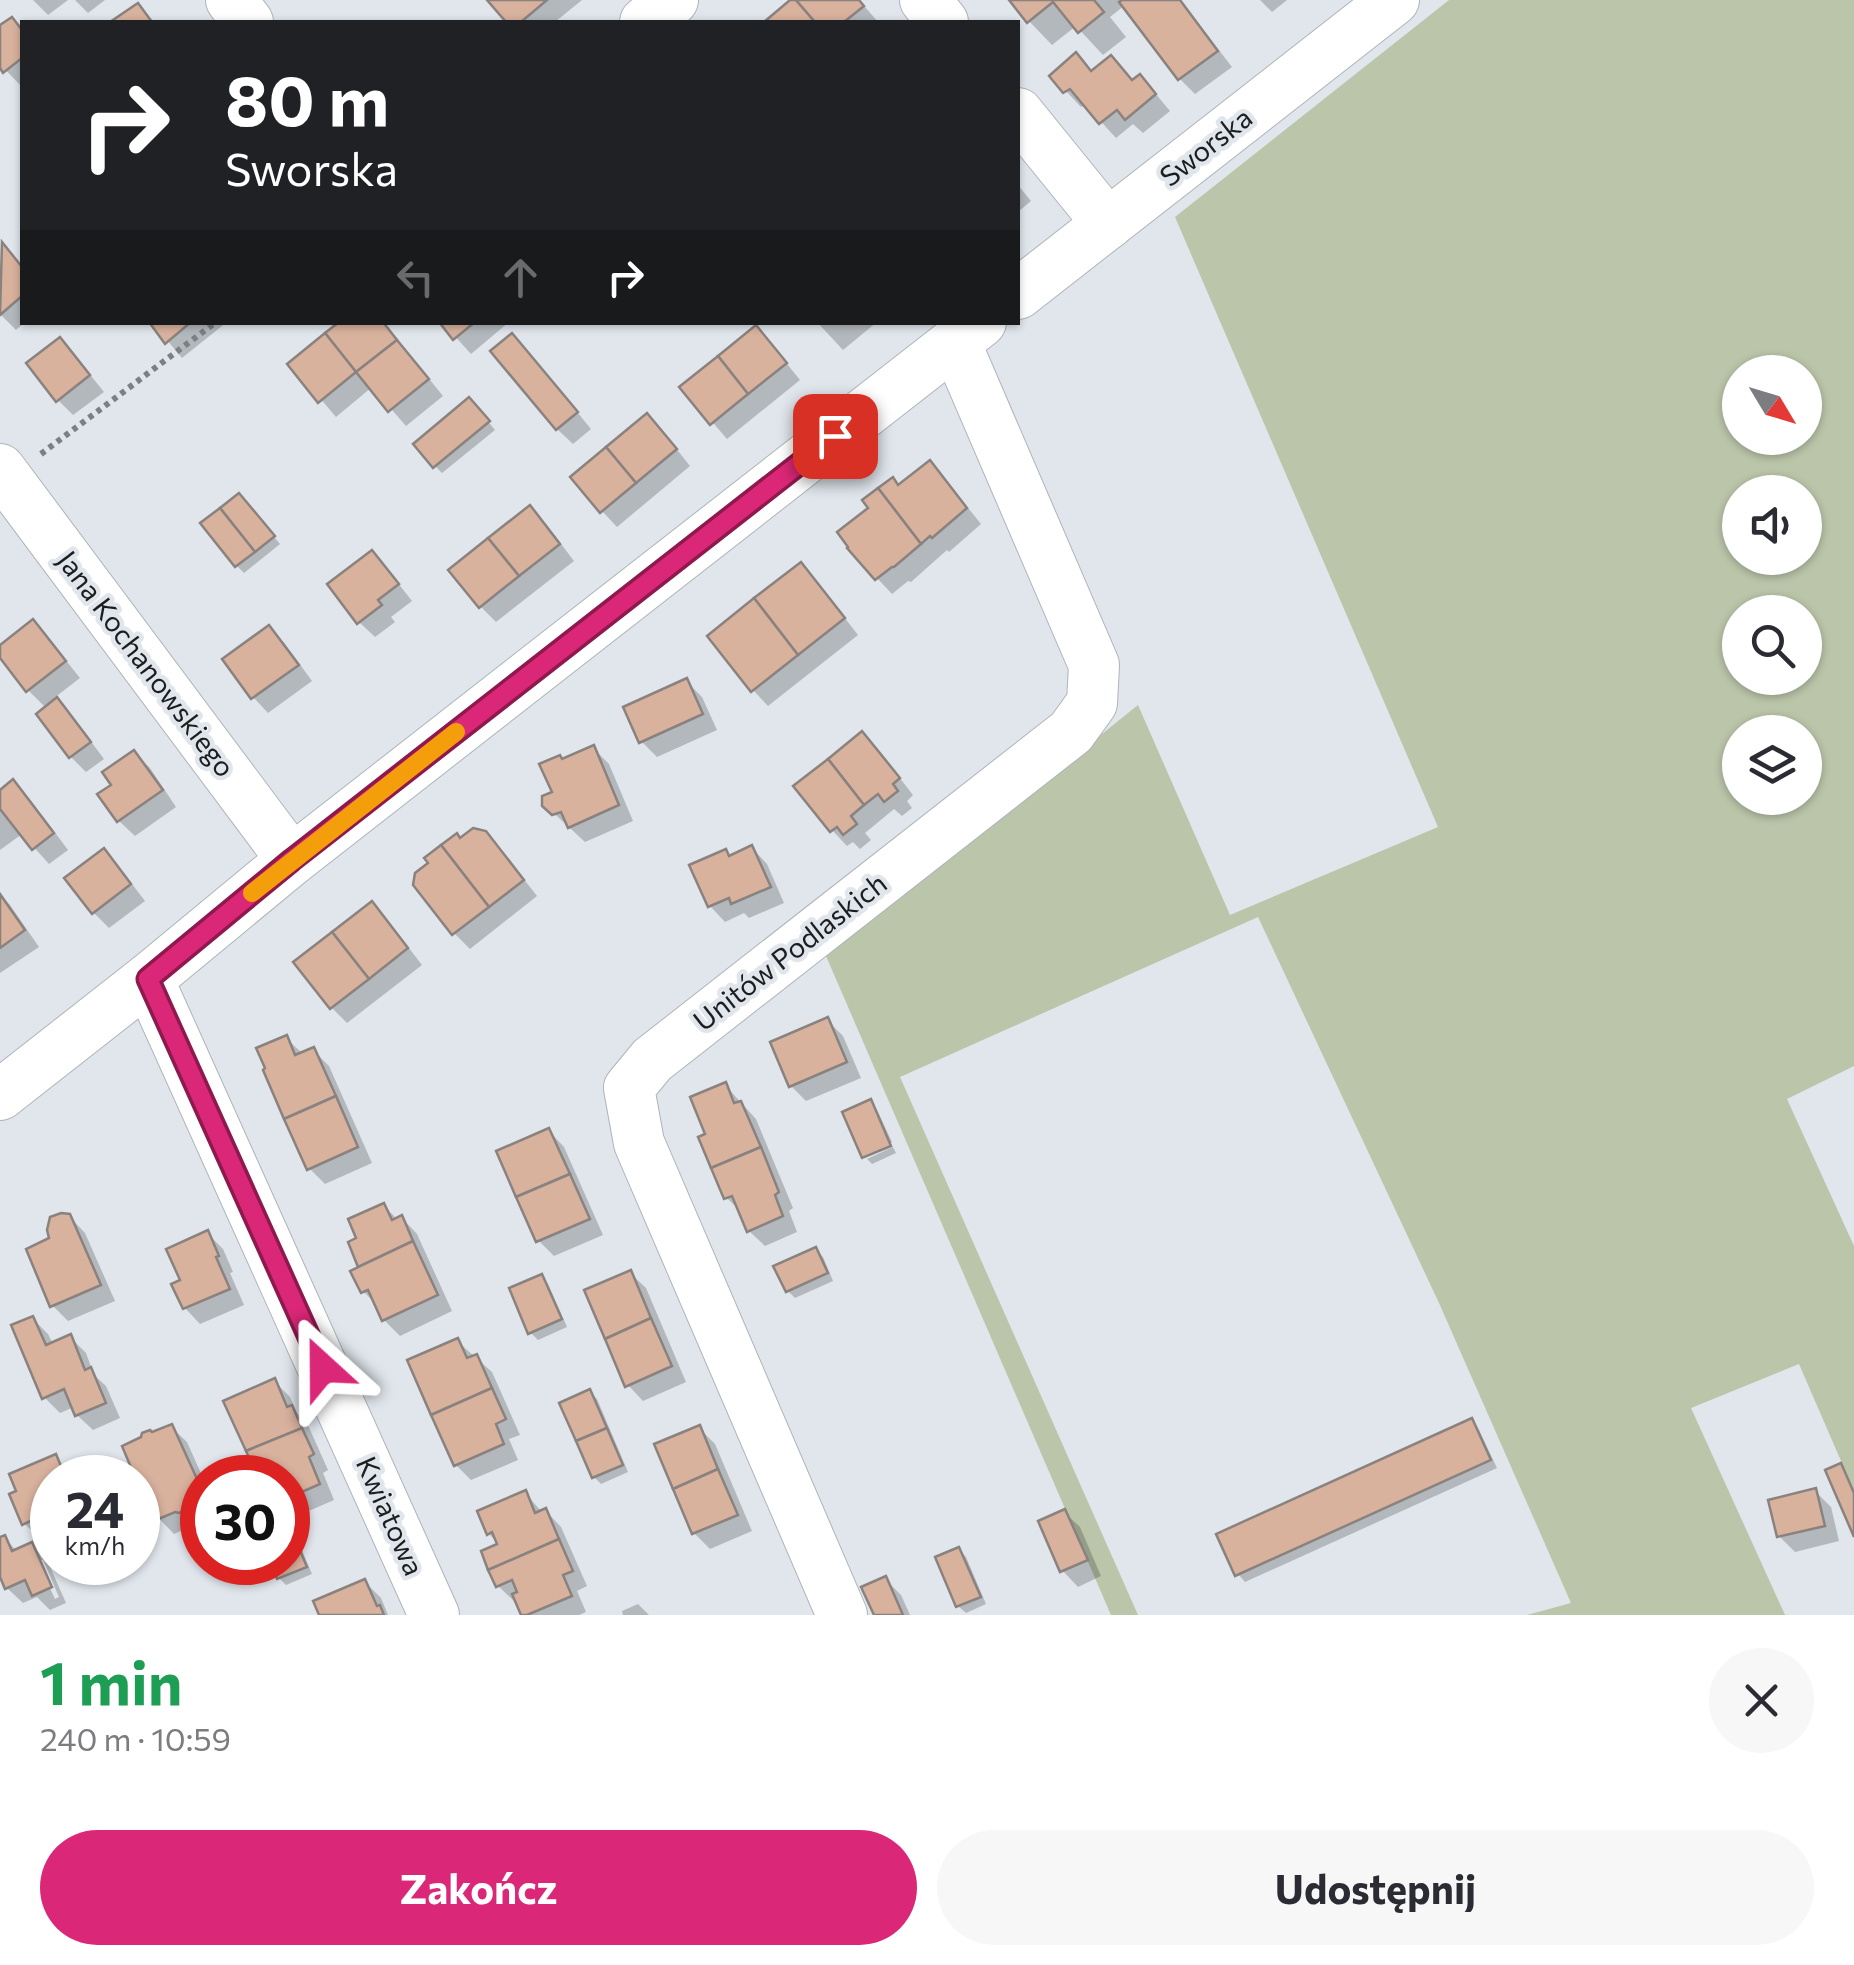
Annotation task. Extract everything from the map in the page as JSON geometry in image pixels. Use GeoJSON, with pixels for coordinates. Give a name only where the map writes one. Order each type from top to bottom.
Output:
{"type":"FeatureCollection","features":[{"type":"Feature","properties":{"kind":"street"},"geometry":{"type":"LineString","coordinates":[[231,0],[246,20]]}},
{"type":"Feature","properties":{"kind":"street"},"geometry":{"type":"LineString","coordinates":[[648,20],[673,0]]}},
{"type":"Feature","properties":{"kind":"street"},"geometry":{"type":"LineString","coordinates":[[925,0],[942,20]]}},
{"type":"Feature","properties":{"kind":"street","name":"Sworska"},"geometry":{"type":"LineString","coordinates":[[1020,292],[1394,0]]}},
{"type":"Feature","properties":{"kind":"street"},"geometry":{"type":"LineString","coordinates":[[1020,115],[1108,224]]}},
{"type":"Feature","properties":{"kind":"street"},"geometry":{"type":"LineString","coordinates":[[0,1095],[292,860],[968,332]]}},
{"type":"Feature","properties":{"kind":"street","name":"Unitów Podlaskich"},"geometry":{"type":"LineString","coordinates":[[842,1615],[639,1142],[628,1088],[652,1060],[1071,732],[1092,702],[1094,665],[968,332]]}},
{"type":"Feature","properties":{"kind":"street","name":"Jana Kochanowskiego"},"geometry":{"type":"LineString","coordinates":[[4,474],[292,860]]}},
{"type":"Feature","properties":{"kind":"street","name":"Kwiatowa"},"geometry":{"type":"LineString","coordinates":[[148,979],[434,1615]]}},
{"type":"Feature","properties":{"kind":"path"},"geometry":{"type":"LineString","coordinates":[[4,474],[212,325]]}},
{"type":"Feature","properties":{"kind":"green space"},"geometry":{"type":"Polygon","coordinates":[[[1449,0],[1854,0],[1854,1066],[1787,1099],[1854,1246],[1854,1491],[1799,1364],[1691,1408],[1785,1615],[1527,1615],[1571,1603],[1439,1303],[1258,917],[900,1077],[1138,1615],[1111,1615],[826,956],[1138,705],[1230,915],[1438,827],[1175,217],[1449,0]]]}},
{"type":"Feature","properties":{"kind":"building"},"geometry":{"type":"Polygon","coordinates":[[[487,0],[547,0],[523,20],[504,20],[487,0]]]}},
{"type":"Feature","properties":{"kind":"building"},"geometry":{"type":"Polygon","coordinates":[[[790,0],[796,0],[813,20],[766,20],[790,0]]]}},
{"type":"Feature","properties":{"kind":"building"},"geometry":{"type":"Polygon","coordinates":[[[796,0],[859,0],[864,6],[846,20],[813,20],[796,0]]]}},
{"type":"Feature","properties":{"kind":"building"},"geometry":{"type":"Polygon","coordinates":[[[1009,0],[1094,0],[1104,12],[1078,33],[1053,2],[1027,23],[1009,0]]]}},
{"type":"Feature","properties":{"kind":"building"},"geometry":{"type":"Polygon","coordinates":[[[1180,0],[1218,51],[1178,80],[1119,2],[1180,0]]]}},
{"type":"Feature","properties":{"kind":"building"},"geometry":{"type":"Polygon","coordinates":[[[138,3],[151,20],[113,20],[138,3]]]}},
{"type":"Feature","properties":{"kind":"building"},"geometry":{"type":"Polygon","coordinates":[[[12,17],[20,27],[20,60],[3,73],[0,68],[0,25],[12,17]]]}},
{"type":"Feature","properties":{"kind":"building"},"geometry":{"type":"Polygon","coordinates":[[[1076,52],[1091,71],[1111,55],[1132,80],[1140,74],[1156,94],[1125,120],[1117,110],[1099,124],[1070,89],[1063,93],[1049,76],[1076,52]]]}},
{"type":"Feature","properties":{"kind":"building"},"geometry":{"type":"Polygon","coordinates":[[[2,242],[20,264],[20,298],[0,315],[2,242]]]}},
{"type":"Feature","properties":{"kind":"building"},"geometry":{"type":"Polygon","coordinates":[[[151,325],[187,325],[165,344],[151,325]]]}},
{"type":"Feature","properties":{"kind":"building"},"geometry":{"type":"Polygon","coordinates":[[[335,325],[385,325],[397,340],[356,372],[325,333],[335,325]]]}},
{"type":"Feature","properties":{"kind":"building"},"geometry":{"type":"Polygon","coordinates":[[[441,325],[471,325],[453,340],[441,325]]]}},
{"type":"Feature","properties":{"kind":"building"},"geometry":{"type":"Polygon","coordinates":[[[756,325],[787,363],[748,394],[718,356],[756,325]]]}},
{"type":"Feature","properties":{"kind":"building"},"geometry":{"type":"Polygon","coordinates":[[[325,333],[356,372],[318,403],[287,364],[325,333]]]}},
{"type":"Feature","properties":{"kind":"building"},"geometry":{"type":"Polygon","coordinates":[[[512,333],[578,412],[556,430],[490,351],[512,333]]]}},
{"type":"Feature","properties":{"kind":"building"},"geometry":{"type":"Polygon","coordinates":[[[60,337],[90,375],[56,402],[26,363],[60,337]]]}},
{"type":"Feature","properties":{"kind":"building"},"geometry":{"type":"Polygon","coordinates":[[[397,340],[429,379],[388,412],[356,372],[397,340]]]}},
{"type":"Feature","properties":{"kind":"building"},"geometry":{"type":"Polygon","coordinates":[[[718,356],[748,394],[710,425],[679,387],[718,356]]]}},
{"type":"Feature","properties":{"kind":"building"},"geometry":{"type":"Polygon","coordinates":[[[469,397],[490,421],[433,468],[413,444],[469,397]]]}},
{"type":"Feature","properties":{"kind":"building"},"geometry":{"type":"Polygon","coordinates":[[[647,413],[677,449],[636,483],[606,447],[647,413]]]}},
{"type":"Feature","properties":{"kind":"building"},"geometry":{"type":"Polygon","coordinates":[[[606,447],[636,483],[600,513],[570,477],[606,447]]]}},
{"type":"Feature","properties":{"kind":"building"},"geometry":{"type":"Polygon","coordinates":[[[930,460],[967,508],[921,544],[878,488],[893,477],[898,485],[930,460]]]}},
{"type":"Feature","properties":{"kind":"building"},"geometry":{"type":"Polygon","coordinates":[[[878,488],[921,544],[875,580],[837,532],[868,508],[862,500],[878,488]]]}},
{"type":"Feature","properties":{"kind":"building"},"geometry":{"type":"Polygon","coordinates":[[[239,493],[275,536],[255,552],[220,508],[239,493]]]}},
{"type":"Feature","properties":{"kind":"building"},"geometry":{"type":"Polygon","coordinates":[[[530,505],[560,544],[519,576],[488,538],[530,505]]]}},
{"type":"Feature","properties":{"kind":"building"},"geometry":{"type":"Polygon","coordinates":[[[220,508],[255,552],[235,567],[200,523],[220,508]]]}},
{"type":"Feature","properties":{"kind":"building"},"geometry":{"type":"Polygon","coordinates":[[[488,538],[519,576],[479,608],[448,570],[488,538]]]}},
{"type":"Feature","properties":{"kind":"building"},"geometry":{"type":"Polygon","coordinates":[[[372,550],[399,584],[378,600],[382,605],[357,624],[327,584],[372,550]]]}},
{"type":"Feature","properties":{"kind":"building"},"geometry":{"type":"Polygon","coordinates":[[[801,562],[845,618],[798,655],[754,598],[801,562]]]}},
{"type":"Feature","properties":{"kind":"building"},"geometry":{"type":"Polygon","coordinates":[[[754,598],[798,655],[751,692],[707,636],[754,598]]]}},
{"type":"Feature","properties":{"kind":"building"},"geometry":{"type":"Polygon","coordinates":[[[33,619],[66,661],[26,692],[0,658],[0,645],[33,619]]]}},
{"type":"Feature","properties":{"kind":"building"},"geometry":{"type":"Polygon","coordinates":[[[269,625],[299,665],[251,699],[222,659],[269,625]]]}},
{"type":"Feature","properties":{"kind":"building"},"geometry":{"type":"Polygon","coordinates":[[[687,678],[703,714],[639,743],[623,707],[687,678]]]}},
{"type":"Feature","properties":{"kind":"building"},"geometry":{"type":"Polygon","coordinates":[[[57,697],[91,742],[69,758],[36,714],[57,697]]]}},
{"type":"Feature","properties":{"kind":"building"},"geometry":{"type":"Polygon","coordinates":[[[862,731],[900,778],[893,784],[898,791],[884,802],[878,794],[864,805],[828,759],[862,731]]]}},
{"type":"Feature","properties":{"kind":"building"},"geometry":{"type":"Polygon","coordinates":[[[594,745],[619,805],[568,828],[561,812],[552,815],[542,806],[542,796],[552,792],[539,764],[594,745]]]}},
{"type":"Feature","properties":{"kind":"building"},"geometry":{"type":"Polygon","coordinates":[[[134,750],[163,790],[117,822],[97,794],[111,785],[102,772],[134,750]]]}},
{"type":"Feature","properties":{"kind":"building"},"geometry":{"type":"Polygon","coordinates":[[[828,759],[864,805],[851,816],[857,824],[843,835],[837,827],[830,832],[793,786],[828,759]]]}},
{"type":"Feature","properties":{"kind":"building"},"geometry":{"type":"Polygon","coordinates":[[[13,779],[54,833],[32,850],[0,809],[0,790],[13,779]]]}},
{"type":"Feature","properties":{"kind":"building"},"geometry":{"type":"Polygon","coordinates":[[[473,828],[486,831],[524,880],[489,907],[441,845],[457,833],[460,838],[473,828]]]}},
{"type":"Feature","properties":{"kind":"building"},"geometry":{"type":"Polygon","coordinates":[[[441,845],[489,907],[452,935],[413,885],[415,873],[428,863],[424,858],[441,845]]]}},
{"type":"Feature","properties":{"kind":"building"},"geometry":{"type":"Polygon","coordinates":[[[752,845],[771,887],[731,904],[729,898],[708,907],[689,865],[726,849],[729,856],[752,845]]]}},
{"type":"Feature","properties":{"kind":"building"},"geometry":{"type":"Polygon","coordinates":[[[104,848],[131,884],[92,914],[64,878],[104,848]]]}},
{"type":"Feature","properties":{"kind":"building"},"geometry":{"type":"Polygon","coordinates":[[[0,894],[25,930],[0,948],[0,894]]]}},
{"type":"Feature","properties":{"kind":"building"},"geometry":{"type":"Polygon","coordinates":[[[372,901],[408,948],[369,979],[332,932],[372,901]]]}},
{"type":"Feature","properties":{"kind":"building"},"geometry":{"type":"Polygon","coordinates":[[[332,932],[369,979],[330,1009],[293,962],[332,932]]]}},
{"type":"Feature","properties":{"kind":"building"},"geometry":{"type":"Polygon","coordinates":[[[828,1017],[847,1062],[789,1087],[770,1042],[828,1017]]]}},
{"type":"Feature","properties":{"kind":"building"},"geometry":{"type":"Polygon","coordinates":[[[287,1035],[295,1055],[314,1047],[336,1096],[284,1119],[256,1048],[287,1035]]]}},
{"type":"Feature","properties":{"kind":"building"},"geometry":{"type":"Polygon","coordinates":[[[726,1082],[734,1103],[741,1101],[761,1147],[711,1168],[698,1137],[705,1134],[690,1097],[726,1082]]]}},
{"type":"Feature","properties":{"kind":"building"},"geometry":{"type":"Polygon","coordinates":[[[336,1096],[358,1147],[307,1170],[284,1119],[336,1096]]]}},
{"type":"Feature","properties":{"kind":"building"},"geometry":{"type":"Polygon","coordinates":[[[871,1099],[891,1146],[862,1158],[842,1112],[871,1099]]]}},
{"type":"Feature","properties":{"kind":"building"},"geometry":{"type":"Polygon","coordinates":[[[549,1128],[570,1174],[516,1197],[496,1151],[549,1128]]]}},
{"type":"Feature","properties":{"kind":"building"},"geometry":{"type":"Polygon","coordinates":[[[761,1147],[779,1192],[775,1195],[783,1216],[747,1232],[732,1196],[724,1199],[711,1168],[761,1147]]]}},
{"type":"Feature","properties":{"kind":"building"},"geometry":{"type":"Polygon","coordinates":[[[570,1174],[590,1219],[536,1242],[516,1197],[570,1174]]]}},
{"type":"Feature","properties":{"kind":"building"},"geometry":{"type":"Polygon","coordinates":[[[384,1203],[392,1220],[402,1215],[413,1241],[358,1267],[348,1242],[356,1238],[348,1219],[384,1203]]]}},
{"type":"Feature","properties":{"kind":"building"},"geometry":{"type":"Polygon","coordinates":[[[70,1214],[101,1285],[50,1307],[26,1249],[49,1238],[50,1217],[70,1214]]]}},
{"type":"Feature","properties":{"kind":"building"},"geometry":{"type":"Polygon","coordinates":[[[208,1230],[230,1289],[183,1309],[171,1284],[180,1280],[166,1249],[208,1230]]]}},
{"type":"Feature","properties":{"kind":"building"},"geometry":{"type":"Polygon","coordinates":[[[413,1241],[438,1295],[382,1321],[368,1290],[361,1293],[350,1271],[413,1241]]]}},
{"type":"Feature","properties":{"kind":"building"},"geometry":{"type":"Polygon","coordinates":[[[816,1247],[828,1273],[786,1292],[773,1266],[816,1247]]]}},
{"type":"Feature","properties":{"kind":"building"},"geometry":{"type":"Polygon","coordinates":[[[631,1270],[651,1318],[605,1339],[584,1290],[631,1270]]]}},
{"type":"Feature","properties":{"kind":"building"},"geometry":{"type":"Polygon","coordinates":[[[542,1274],[562,1319],[528,1334],[509,1288],[542,1274]]]}},
{"type":"Feature","properties":{"kind":"building"},"geometry":{"type":"Polygon","coordinates":[[[33,1316],[46,1345],[71,1334],[85,1370],[91,1367],[106,1403],[75,1416],[64,1389],[42,1399],[11,1325],[33,1316]]]}},
{"type":"Feature","properties":{"kind":"building"},"geometry":{"type":"Polygon","coordinates":[[[651,1318],[672,1366],[625,1387],[605,1339],[651,1318]]]}},
{"type":"Feature","properties":{"kind":"building"},"geometry":{"type":"Polygon","coordinates":[[[458,1338],[467,1358],[477,1354],[492,1388],[431,1415],[407,1360],[458,1338]]]}},
{"type":"Feature","properties":{"kind":"building"},"geometry":{"type":"Polygon","coordinates":[[[275,1378],[287,1407],[292,1405],[302,1428],[246,1451],[223,1401],[275,1378]]]}},
{"type":"Feature","properties":{"kind":"building"},"geometry":{"type":"Polygon","coordinates":[[[492,1388],[506,1419],[496,1424],[504,1444],[454,1466],[431,1415],[492,1388]]]}},
{"type":"Feature","properties":{"kind":"building"},"geometry":{"type":"Polygon","coordinates":[[[590,1389],[607,1428],[576,1441],[559,1403],[590,1389]]]}},
{"type":"Feature","properties":{"kind":"building"},"geometry":{"type":"Polygon","coordinates":[[[1472,1418],[1491,1460],[1235,1576],[1216,1534],[1472,1418]]]}},
{"type":"Feature","properties":{"kind":"building"},"geometry":{"type":"Polygon","coordinates":[[[172,1424],[186,1455],[180,1455],[180,1513],[160,1518],[160,1455],[126,1455],[122,1446],[142,1433],[172,1424]]]}},
{"type":"Feature","properties":{"kind":"building"},"geometry":{"type":"Polygon","coordinates":[[[700,1425],[718,1469],[673,1489],[654,1444],[700,1425]]]}},
{"type":"Feature","properties":{"kind":"building"},"geometry":{"type":"Polygon","coordinates":[[[302,1428],[314,1454],[248,1455],[246,1451],[302,1428]]]}},
{"type":"Feature","properties":{"kind":"building"},"geometry":{"type":"Polygon","coordinates":[[[607,1428],[623,1465],[592,1478],[576,1441],[607,1428]]]}},
{"type":"Feature","properties":{"kind":"building"},"geometry":{"type":"Polygon","coordinates":[[[310,1459],[320,1484],[310,1488],[310,1459]]]}},
{"type":"Feature","properties":{"kind":"building"},"geometry":{"type":"Polygon","coordinates":[[[1841,1463],[1854,1493],[1854,1537],[1825,1470],[1841,1463]]]}},
{"type":"Feature","properties":{"kind":"building"},"geometry":{"type":"Polygon","coordinates":[[[30,1465],[30,1521],[22,1525],[9,1494],[16,1491],[9,1474],[30,1465]]]}},
{"type":"Feature","properties":{"kind":"building"},"geometry":{"type":"Polygon","coordinates":[[[718,1469],[738,1515],[692,1534],[673,1489],[718,1469]]]}},
{"type":"Feature","properties":{"kind":"building"},"geometry":{"type":"Polygon","coordinates":[[[1816,1488],[1825,1526],[1777,1537],[1768,1500],[1816,1488]]]}},
{"type":"Feature","properties":{"kind":"building"},"geometry":{"type":"Polygon","coordinates":[[[526,1490],[535,1513],[546,1508],[559,1539],[488,1570],[481,1551],[497,1544],[492,1532],[487,1535],[477,1511],[526,1490]]]}},
{"type":"Feature","properties":{"kind":"building"},"geometry":{"type":"Polygon","coordinates":[[[1065,1509],[1088,1560],[1060,1572],[1038,1521],[1065,1509]]]}},
{"type":"Feature","properties":{"kind":"building"},"geometry":{"type":"Polygon","coordinates":[[[5,1535],[12,1551],[30,1543],[30,1585],[52,1587],[32,1596],[25,1580],[5,1589],[0,1577],[0,1537],[5,1535]]]}},
{"type":"Feature","properties":{"kind":"building"},"geometry":{"type":"Polygon","coordinates":[[[559,1539],[573,1571],[563,1575],[572,1596],[521,1615],[512,1594],[517,1592],[512,1580],[496,1587],[488,1570],[559,1539]]]}},
{"type":"Feature","properties":{"kind":"building"},"geometry":{"type":"Polygon","coordinates":[[[959,1547],[981,1597],[956,1607],[935,1557],[959,1547]]]}},
{"type":"Feature","properties":{"kind":"building"},"geometry":{"type":"Polygon","coordinates":[[[886,1576],[903,1615],[874,1615],[861,1587],[886,1576]]]}},
{"type":"Feature","properties":{"kind":"building"},"geometry":{"type":"Polygon","coordinates":[[[365,1579],[384,1615],[319,1615],[313,1601],[365,1579]]]}},
{"type":"Feature","properties":{"kind":"slow traffic"},"geometry":{"type":"LineString","coordinates":[[252,893],[456,732]]}},
{"type":"Feature","properties":{"kind":"route"},"geometry":{"type":"LineString","coordinates":[[323,1368],[148,979],[292,860],[835,436]]}}]}
